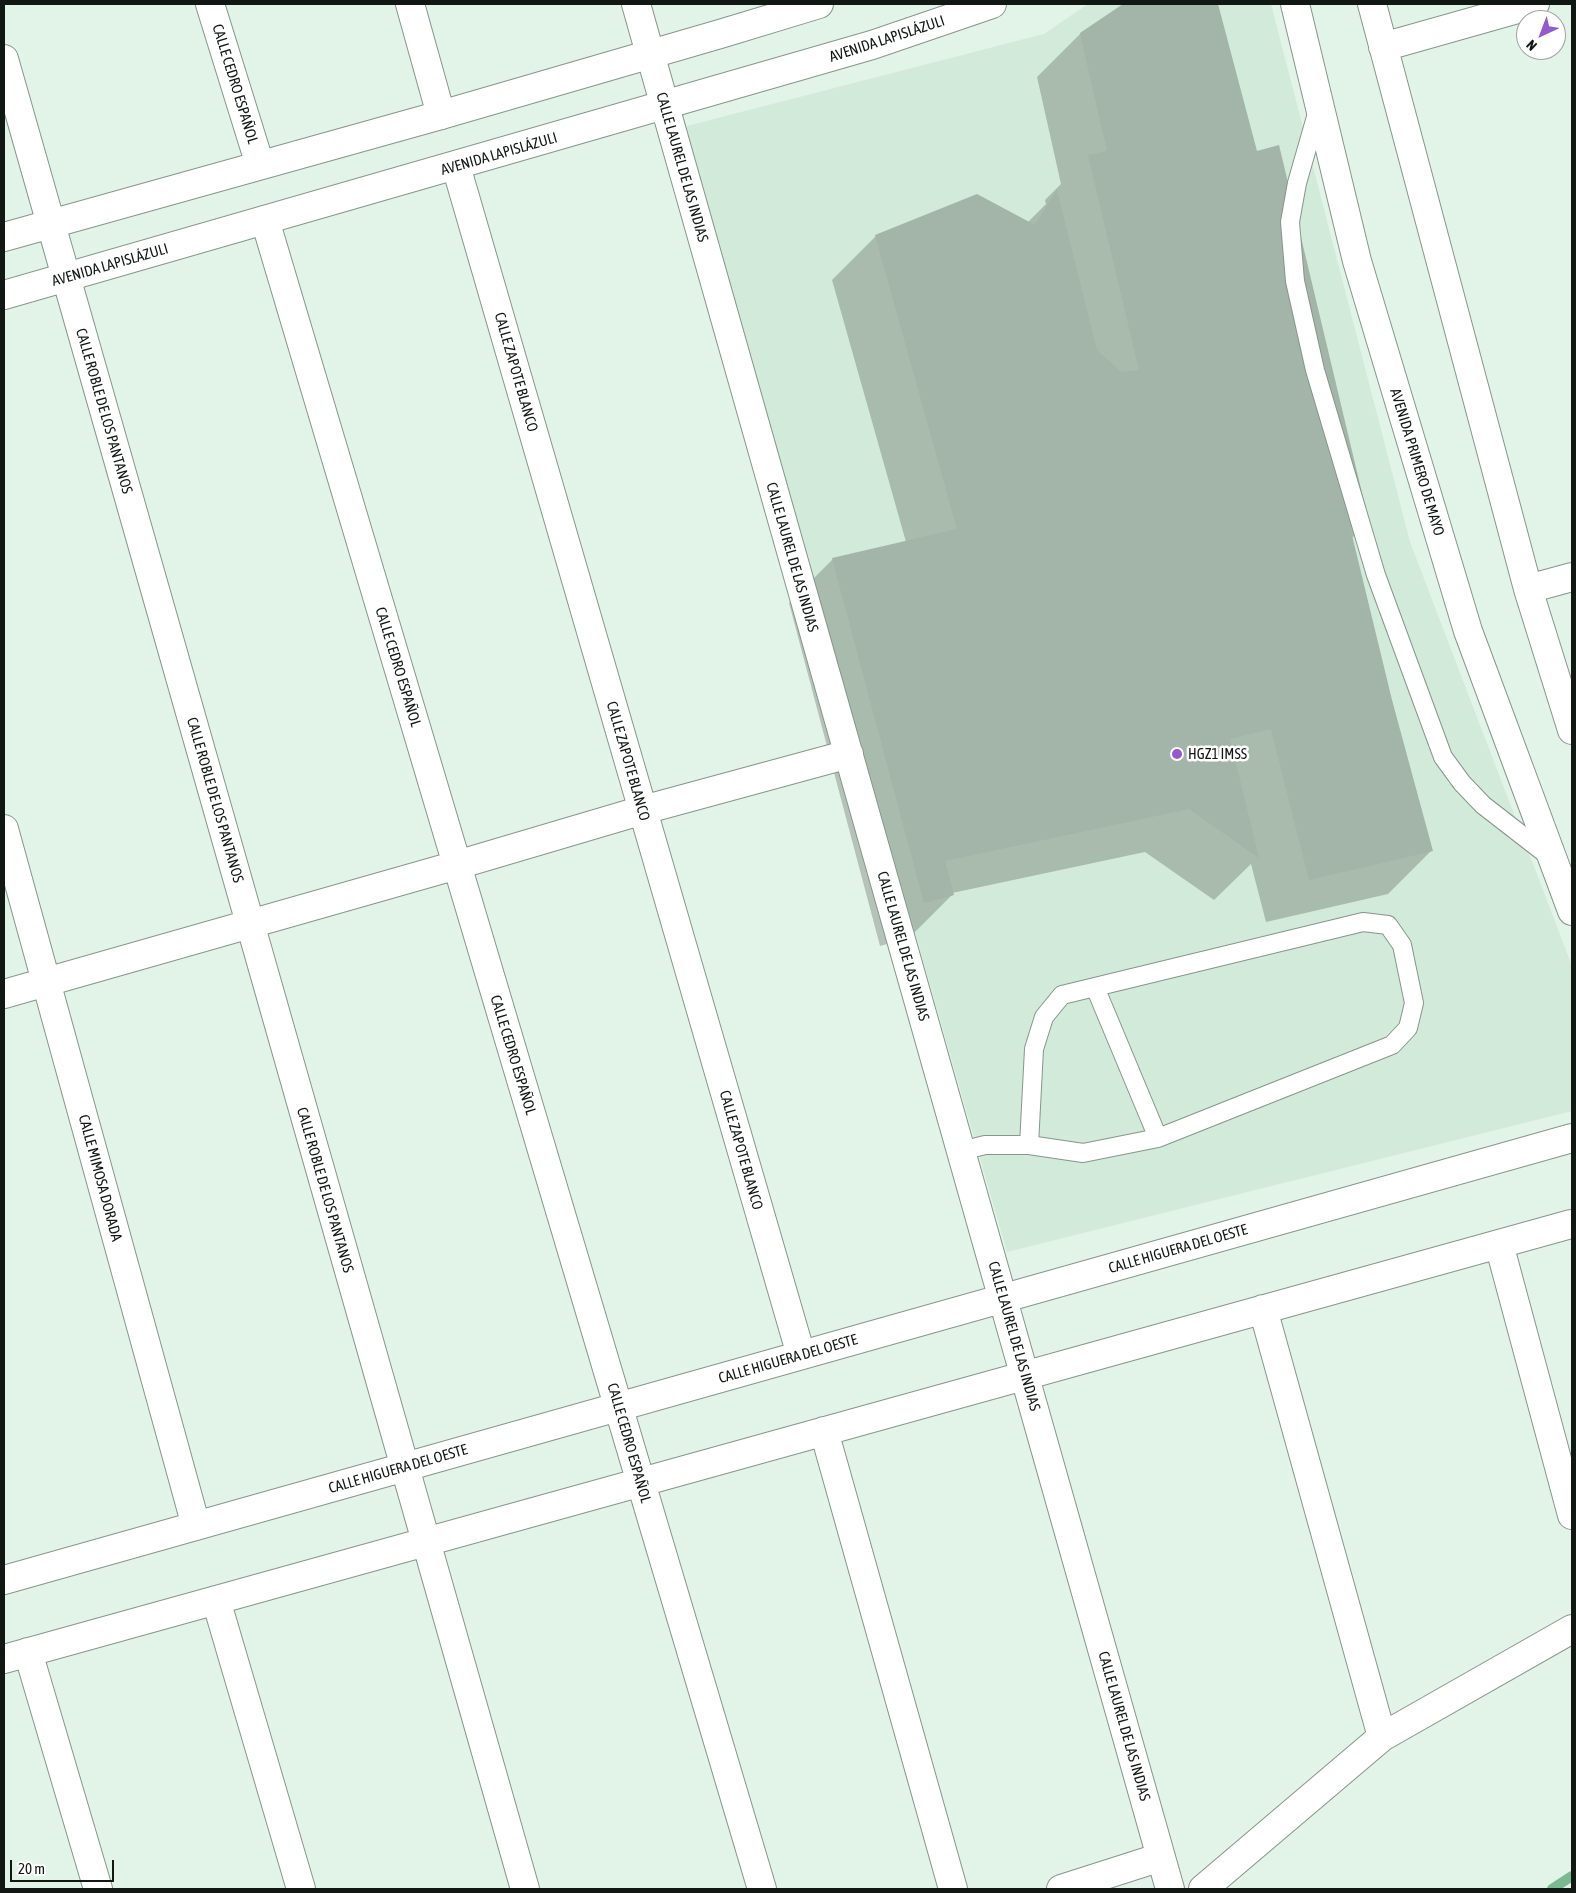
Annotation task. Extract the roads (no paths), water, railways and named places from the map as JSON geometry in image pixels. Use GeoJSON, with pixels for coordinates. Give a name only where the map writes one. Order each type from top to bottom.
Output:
{"type":"FeatureCollection","features":[{"type":"Feature","properties":{"kind":"street","name":"CALLE CEDRO ESPAÑOL"},"geometry":{"type":"LineString","coordinates":[[210,4],[260,165]]}},
{"type":"Feature","properties":{"kind":"street"},"geometry":{"type":"LineString","coordinates":[[410,4],[441,115]]}},
{"type":"Feature","properties":{"kind":"street","name":"CALLE LAUREL DE LAS INDIAS"},"geometry":{"type":"LineString","coordinates":[[636,4],[1170,1889]]}},
{"type":"Feature","properties":{"kind":"street"},"geometry":{"type":"LineString","coordinates":[[4,237],[441,115],[818,4]]}},
{"type":"Feature","properties":{"kind":"street","name":"AVENIDA LAPISLÁZULI"},"geometry":{"type":"LineString","coordinates":[[4,296],[872,45],[992,4]]}},
{"type":"Feature","properties":{"kind":"street","name":"AVENIDA PRIMERO DE MAYO"},"geometry":{"type":"LineString","coordinates":[[1295,4],[1357,261],[1468,631],[1572,911]]}},
{"type":"Feature","properties":{"kind":"street"},"geometry":{"type":"LineString","coordinates":[[1372,4],[1528,589],[1572,730]]}},
{"type":"Feature","properties":{"kind":"street"},"geometry":{"type":"LineString","coordinates":[[1383,47],[1535,4]]}},
{"type":"Feature","properties":{"kind":"street","name":"CALLE ROBLE DE LOS PANTANOS"},"geometry":{"type":"LineString","coordinates":[[4,59],[525,1889]]}},
{"type":"Feature","properties":{"kind":"street","name":"CALLE ZAPOTE BLANCO"},"geometry":{"type":"LineString","coordinates":[[456,166],[801,1355]]}},
{"type":"Feature","properties":{"kind":"street","name":"CALLE CEDRO ESPAÑOL"},"geometry":{"type":"LineString","coordinates":[[264,220],[762,1889]]}},
{"type":"Feature","properties":{"kind":"street"},"geometry":{"type":"LineString","coordinates":[[1528,589],[1572,577]]}},
{"type":"Feature","properties":{"kind":"street"},"geometry":{"type":"LineString","coordinates":[[4,994],[457,866],[643,810],[848,754]]}},
{"type":"Feature","properties":{"kind":"street","name":"CALLE MIMOSA DORADA"},"geometry":{"type":"LineString","coordinates":[[4,829],[196,1526]]}},
{"type":"Feature","properties":{"kind":"street","name":"CALLE HIGUERA DEL OESTE"},"geometry":{"type":"LineString","coordinates":[[4,1580],[1572,1138]]}},
{"type":"Feature","properties":{"kind":"street"},"geometry":{"type":"LineString","coordinates":[[98,1889],[16,1655],[1571,1224]]}},
{"type":"Feature","properties":{"kind":"street"},"geometry":{"type":"LineString","coordinates":[[1500,1244],[1572,1514]]}},
{"type":"Feature","properties":{"kind":"street"},"geometry":{"type":"LineString","coordinates":[[1263,1309],[1382,1737]]}},
{"type":"Feature","properties":{"kind":"street"},"geometry":{"type":"LineString","coordinates":[[824,1431],[953,1889]]}},
{"type":"Feature","properties":{"kind":"street"},"geometry":{"type":"LineString","coordinates":[[216,1600],[301,1889]]}},
{"type":"Feature","properties":{"kind":"street"},"geometry":{"type":"LineString","coordinates":[[1203,1889],[1382,1737],[1572,1629]]}},
{"type":"Feature","properties":{"kind":"street"},"geometry":{"type":"LineString","coordinates":[[1061,1889],[1161,1857]]}},
{"type":"Feature","properties":{"kind":"lane"},"geometry":{"type":"LineString","coordinates":[[1320,104],[1297,183],[1290,222],[1295,281],[1315,370],[1374,565],[1443,756],[1462,783],[1483,805],[1553,859]]}},
{"type":"Feature","properties":{"kind":"lane"},"geometry":{"type":"LineString","coordinates":[[961,1151],[985,1144],[1029,1145],[1083,1153],[1158,1138],[1392,1045],[1408,1028],[1414,1003],[1402,945],[1388,925],[1362,922],[1062,994],[1044,1017],[1034,1049],[1029,1145]]}},
{"type":"Feature","properties":{"kind":"lane"},"geometry":{"type":"LineString","coordinates":[[1095,987],[1158,1138]]}},
{"type":"Feature","properties":{"kind":"waterway"},"geometry":{"type":"LineString","coordinates":[[1552,1889],[1572,1876]]}},
{"type":"Feature","properties":{"kind":"place","name":"HGZ1 IMSS"},"geometry":{"type":"Point","coordinates":[1177,754]}}]}
